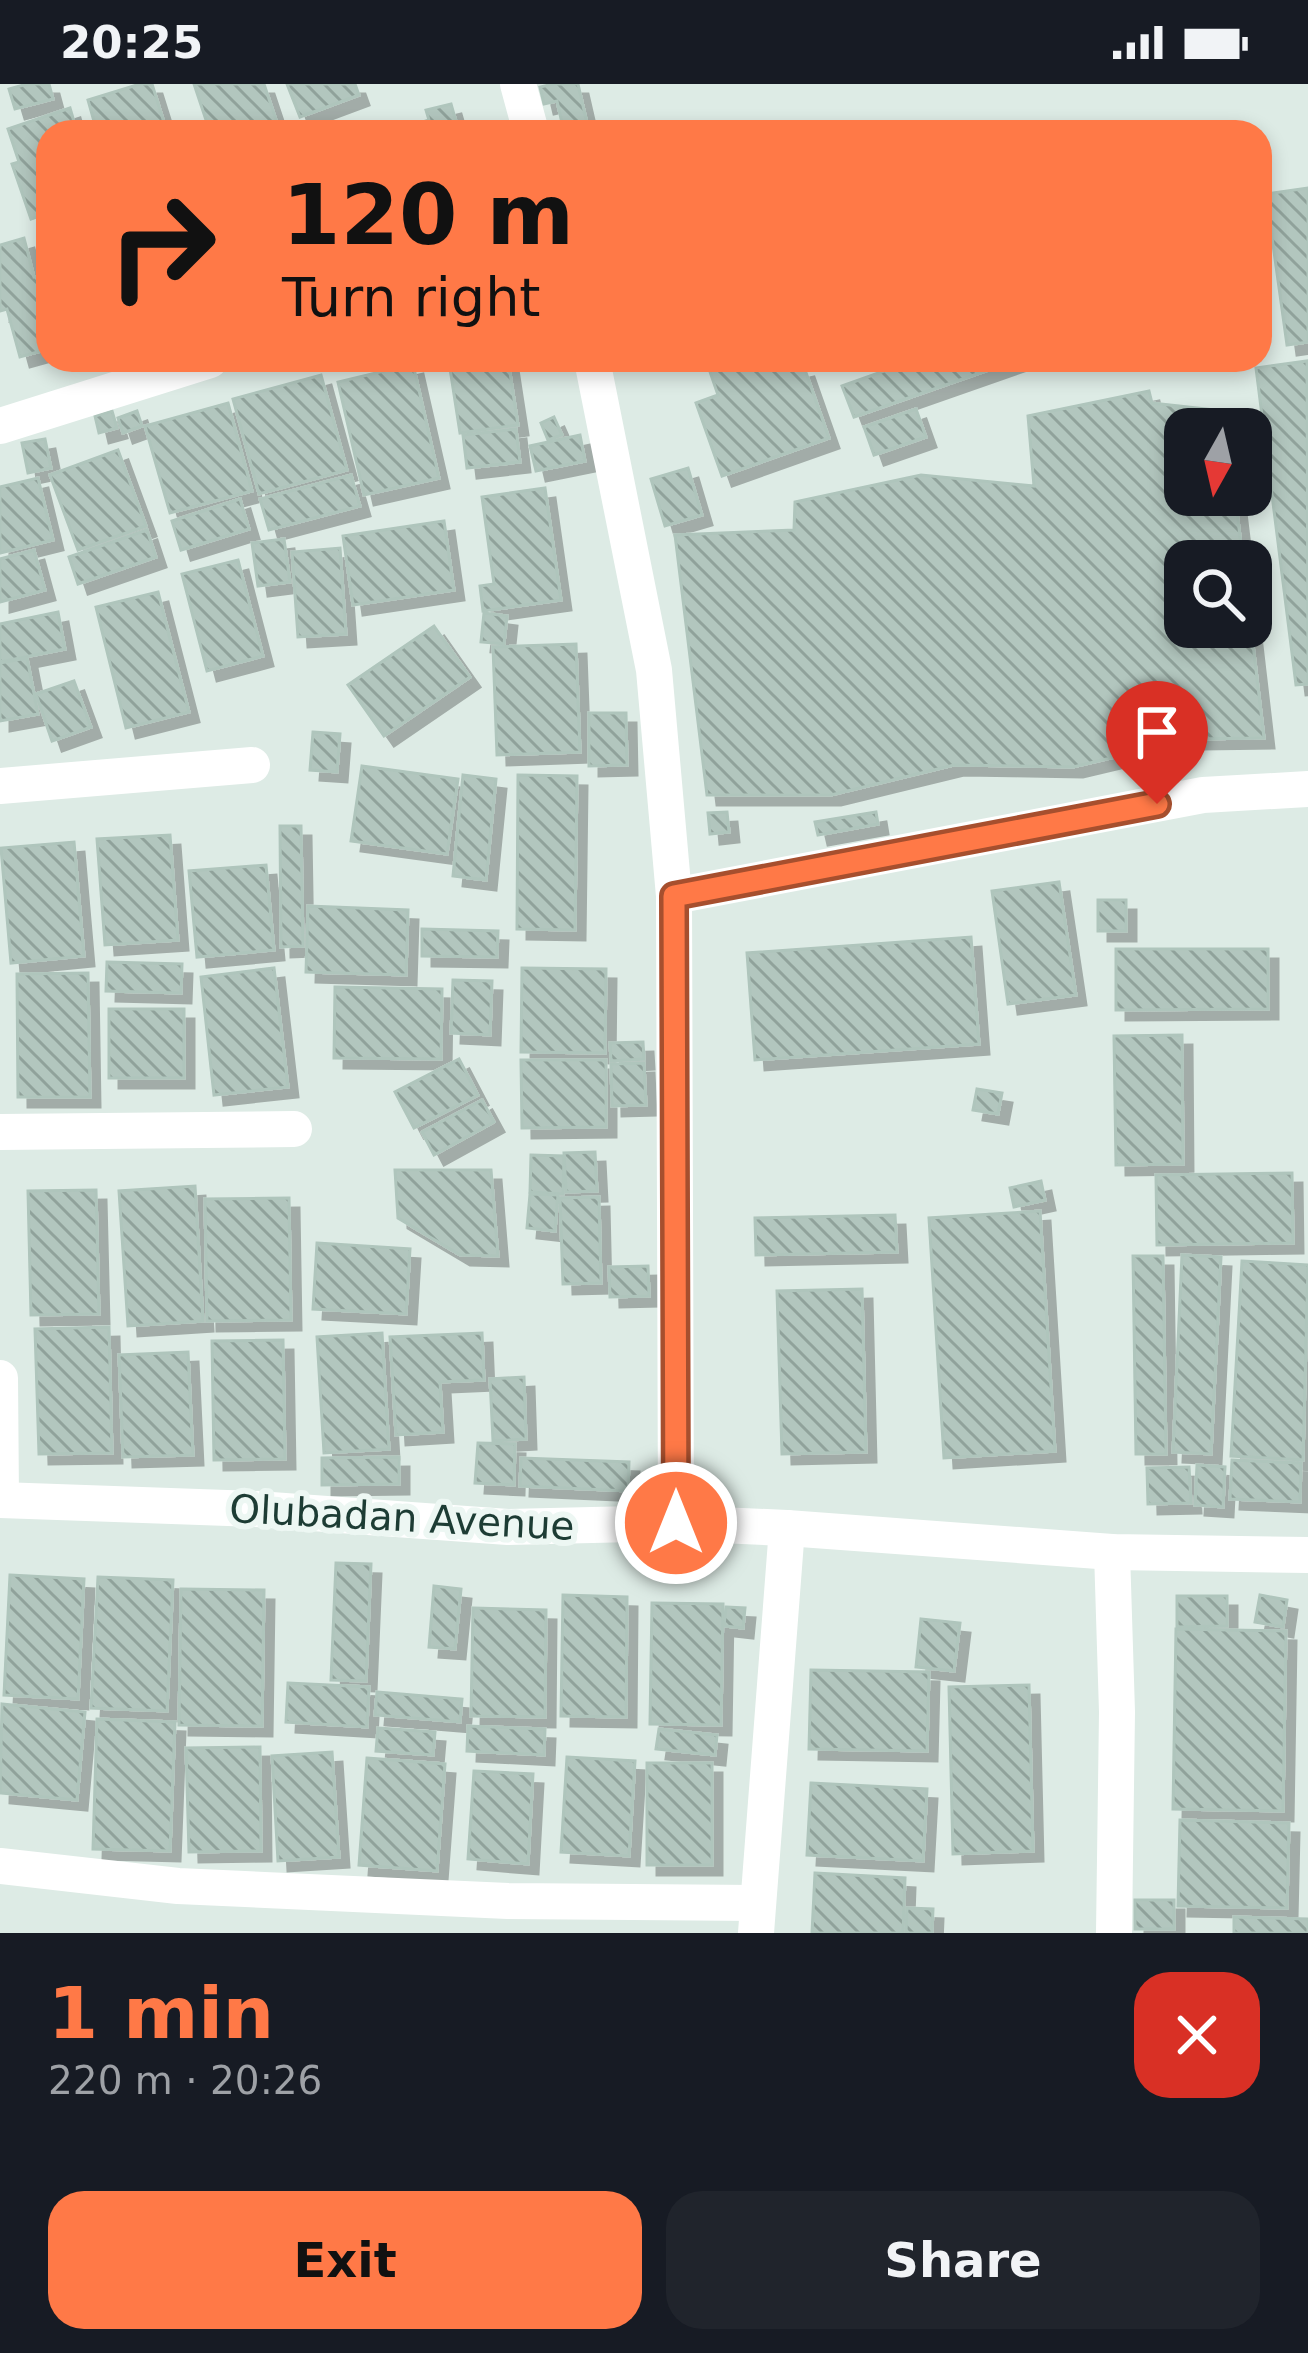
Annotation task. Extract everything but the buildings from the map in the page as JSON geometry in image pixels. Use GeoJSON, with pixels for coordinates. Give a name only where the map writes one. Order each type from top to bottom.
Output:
{"type":"FeatureCollection","features":[{"type":"Feature","properties":{"kind":"street"},"geometry":{"type":"LineString","coordinates":[[518,84],[528,120]]}},
{"type":"Feature","properties":{"kind":"street"},"geometry":{"type":"LineString","coordinates":[[0,426],[172,372]]}},
{"type":"Feature","properties":{"kind":"street"},"geometry":{"type":"LineString","coordinates":[[594,372],[654,670],[674,896],[676,1523]]}},
{"type":"Feature","properties":{"kind":"street"},"geometry":{"type":"LineString","coordinates":[[0,786],[252,765]]}},
{"type":"Feature","properties":{"kind":"street"},"geometry":{"type":"LineString","coordinates":[[674,896],[1203,795],[1308,789]]}},
{"type":"Feature","properties":{"kind":"street"},"geometry":{"type":"LineString","coordinates":[[0,1132],[294,1129]]}},
{"type":"Feature","properties":{"kind":"street"},"geometry":{"type":"LineString","coordinates":[[0,1378],[1,1500]]}},
{"type":"Feature","properties":{"kind":"street","name":"Olubadan Avenue"},"geometry":{"type":"LineString","coordinates":[[1,1500],[257,1509],[508,1527],[676,1523],[1112,1552],[1308,1555]]}},
{"type":"Feature","properties":{"kind":"street"},"geometry":{"type":"LineString","coordinates":[[0,1866],[202,1888],[756,1918],[787,1528]]}},
{"type":"Feature","properties":{"kind":"street"},"geometry":{"type":"LineString","coordinates":[[1112,1552],[1118,1712],[1114,1933]]}},
{"type":"Feature","properties":{"kind":"route"},"geometry":{"type":"LineString","coordinates":[[676,1523],[674,896],[1157,804]]}}]}
